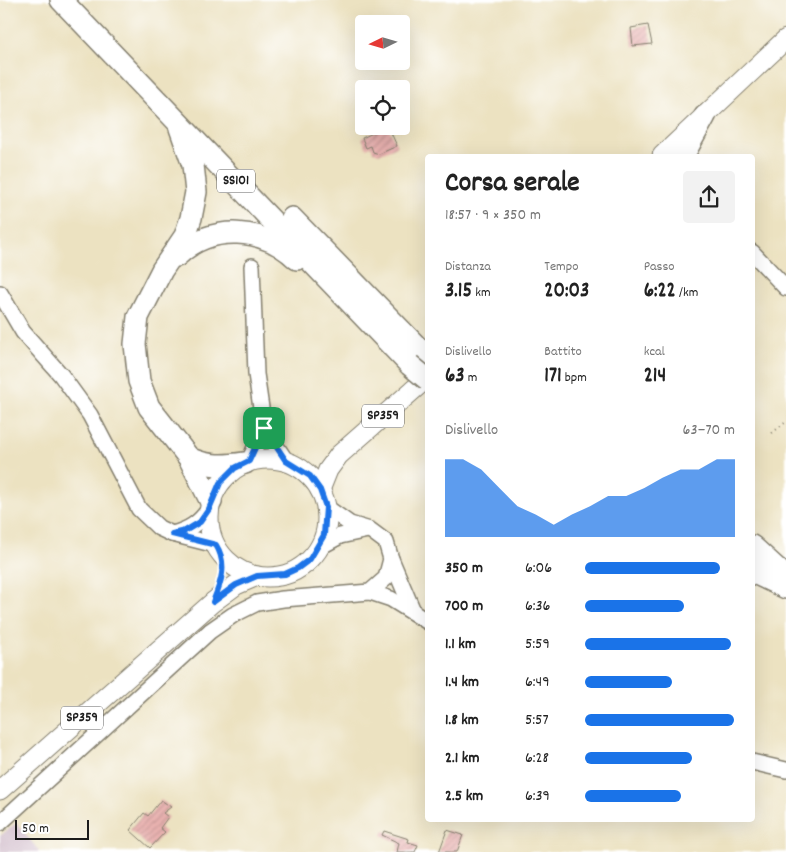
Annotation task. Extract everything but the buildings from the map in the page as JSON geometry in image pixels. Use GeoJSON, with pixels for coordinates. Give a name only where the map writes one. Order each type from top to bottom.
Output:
{"type":"FeatureCollection","features":[{"type":"Feature","properties":{"kind":"highway","name":"SS101"},"geometry":{"type":"LineString","coordinates":[[61,0],[352,302],[420,359]]}},
{"type":"Feature","properties":{"kind":"highway","name":"SS101"},"geometry":{"type":"LineString","coordinates":[[77,0],[213,137],[420,359],[425,371]]}},
{"type":"Feature","properties":{"kind":"highway"},"geometry":{"type":"LineString","coordinates":[[684,154],[705,116]]}},
{"type":"Feature","properties":{"kind":"highway"},"geometry":{"type":"LineString","coordinates":[[176,118],[194,165],[196,192],[185,236],[162,270],[138,317],[135,344],[139,381],[149,406],[189,458],[210,505]]}},
{"type":"Feature","properties":{"kind":"highway"},"geometry":{"type":"LineString","coordinates":[[162,270],[187,246],[211,235],[234,231],[261,236],[287,249],[320,282],[352,302]]}},
{"type":"Feature","properties":{"kind":"highway"},"geometry":{"type":"LineString","coordinates":[[189,458],[202,464],[216,466],[247,462]]}},
{"type":"Feature","properties":{"kind":"highway"},"geometry":{"type":"LineString","coordinates":[[755,549],[786,577]]}},
{"type":"Feature","properties":{"kind":"highway"},"geometry":{"type":"LineString","coordinates":[[755,573],[786,588]]}},
{"type":"Feature","properties":{"kind":"highway"},"geometry":{"type":"LineString","coordinates":[[755,586],[786,601]]}},
{"type":"Feature","properties":{"kind":"main road"},"geometry":{"type":"LineString","coordinates":[[664,154],[786,39]]}},
{"type":"Feature","properties":{"kind":"main road","name":"SP359"},"geometry":{"type":"LineString","coordinates":[[323,499],[328,470],[339,455],[425,381]]}},
{"type":"Feature","properties":{"kind":"main road","name":"SP359"},"geometry":{"type":"LineString","coordinates":[[291,463],[317,463],[339,455]]}},
{"type":"Feature","properties":{"kind":"main road"},"geometry":{"type":"LineString","coordinates":[[274,459],[291,463],[310,476],[323,499],[325,528],[318,548],[310,559],[285,574],[257,576],[237,567],[218,549],[210,531],[210,505],[220,483],[231,471],[247,462],[274,459]]}},
{"type":"Feature","properties":{"kind":"main road","name":"SP359"},"geometry":{"type":"LineString","coordinates":[[213,602],[223,576],[218,549]]}},
{"type":"Feature","properties":{"kind":"main road","name":"SP359"},"geometry":{"type":"LineString","coordinates":[[0,790],[213,602],[236,585],[257,576]]}},
{"type":"Feature","properties":{"kind":"street"},"geometry":{"type":"LineString","coordinates":[[755,255],[786,288]]}},
{"type":"Feature","properties":{"kind":"street"},"geometry":{"type":"LineString","coordinates":[[252,266],[256,374],[264,428],[291,463]]}},
{"type":"Feature","properties":{"kind":"street"},"geometry":{"type":"LineString","coordinates":[[0,293],[23,332],[61,375],[90,414],[139,509],[159,528],[218,549]]}},
{"type":"Feature","properties":{"kind":"street"},"geometry":{"type":"LineString","coordinates":[[247,462],[264,428]]}},
{"type":"Feature","properties":{"kind":"street"},"geometry":{"type":"LineString","coordinates":[[323,499],[350,524],[370,530],[386,542],[412,611]]}},
{"type":"Feature","properties":{"kind":"street"},"geometry":{"type":"LineString","coordinates":[[172,534],[185,531],[200,522],[210,505]]}},
{"type":"Feature","properties":{"kind":"street"},"geometry":{"type":"LineString","coordinates":[[318,548],[340,536],[370,530]]}},
{"type":"Feature","properties":{"kind":"street"},"geometry":{"type":"LineString","coordinates":[[370,592],[386,578],[391,559]]}},
{"type":"Feature","properties":{"kind":"street"},"geometry":{"type":"LineString","coordinates":[[0,823],[210,631],[233,615],[257,603],[283,598],[370,592],[391,599],[425,620]]}},
{"type":"Feature","properties":{"kind":"street"},"geometry":{"type":"LineString","coordinates":[[755,763],[786,770]]}},
{"type":"Feature","properties":{"kind":"path"},"geometry":{"type":"LineString","coordinates":[[772,433],[786,422]]}},
{"type":"Feature","properties":{"kind":"shaded area"},"geometry":{"type":"Polygon","coordinates":[[[16,823],[40,852],[0,852],[0,836],[16,823]]]}},
{"type":"Feature","properties":{"kind":"route"},"geometry":{"type":"LineString","coordinates":[[264,428],[274,446],[286,461],[310,476],[320,490],[326,507],[324,535],[310,559],[298,568],[285,574],[271,577],[257,576],[236,585],[213,602],[223,576],[220,553],[216,545],[188,540],[172,534],[185,531],[200,522],[209,509],[214,492],[220,483],[235,468],[249,461],[264,428]]}}]}
